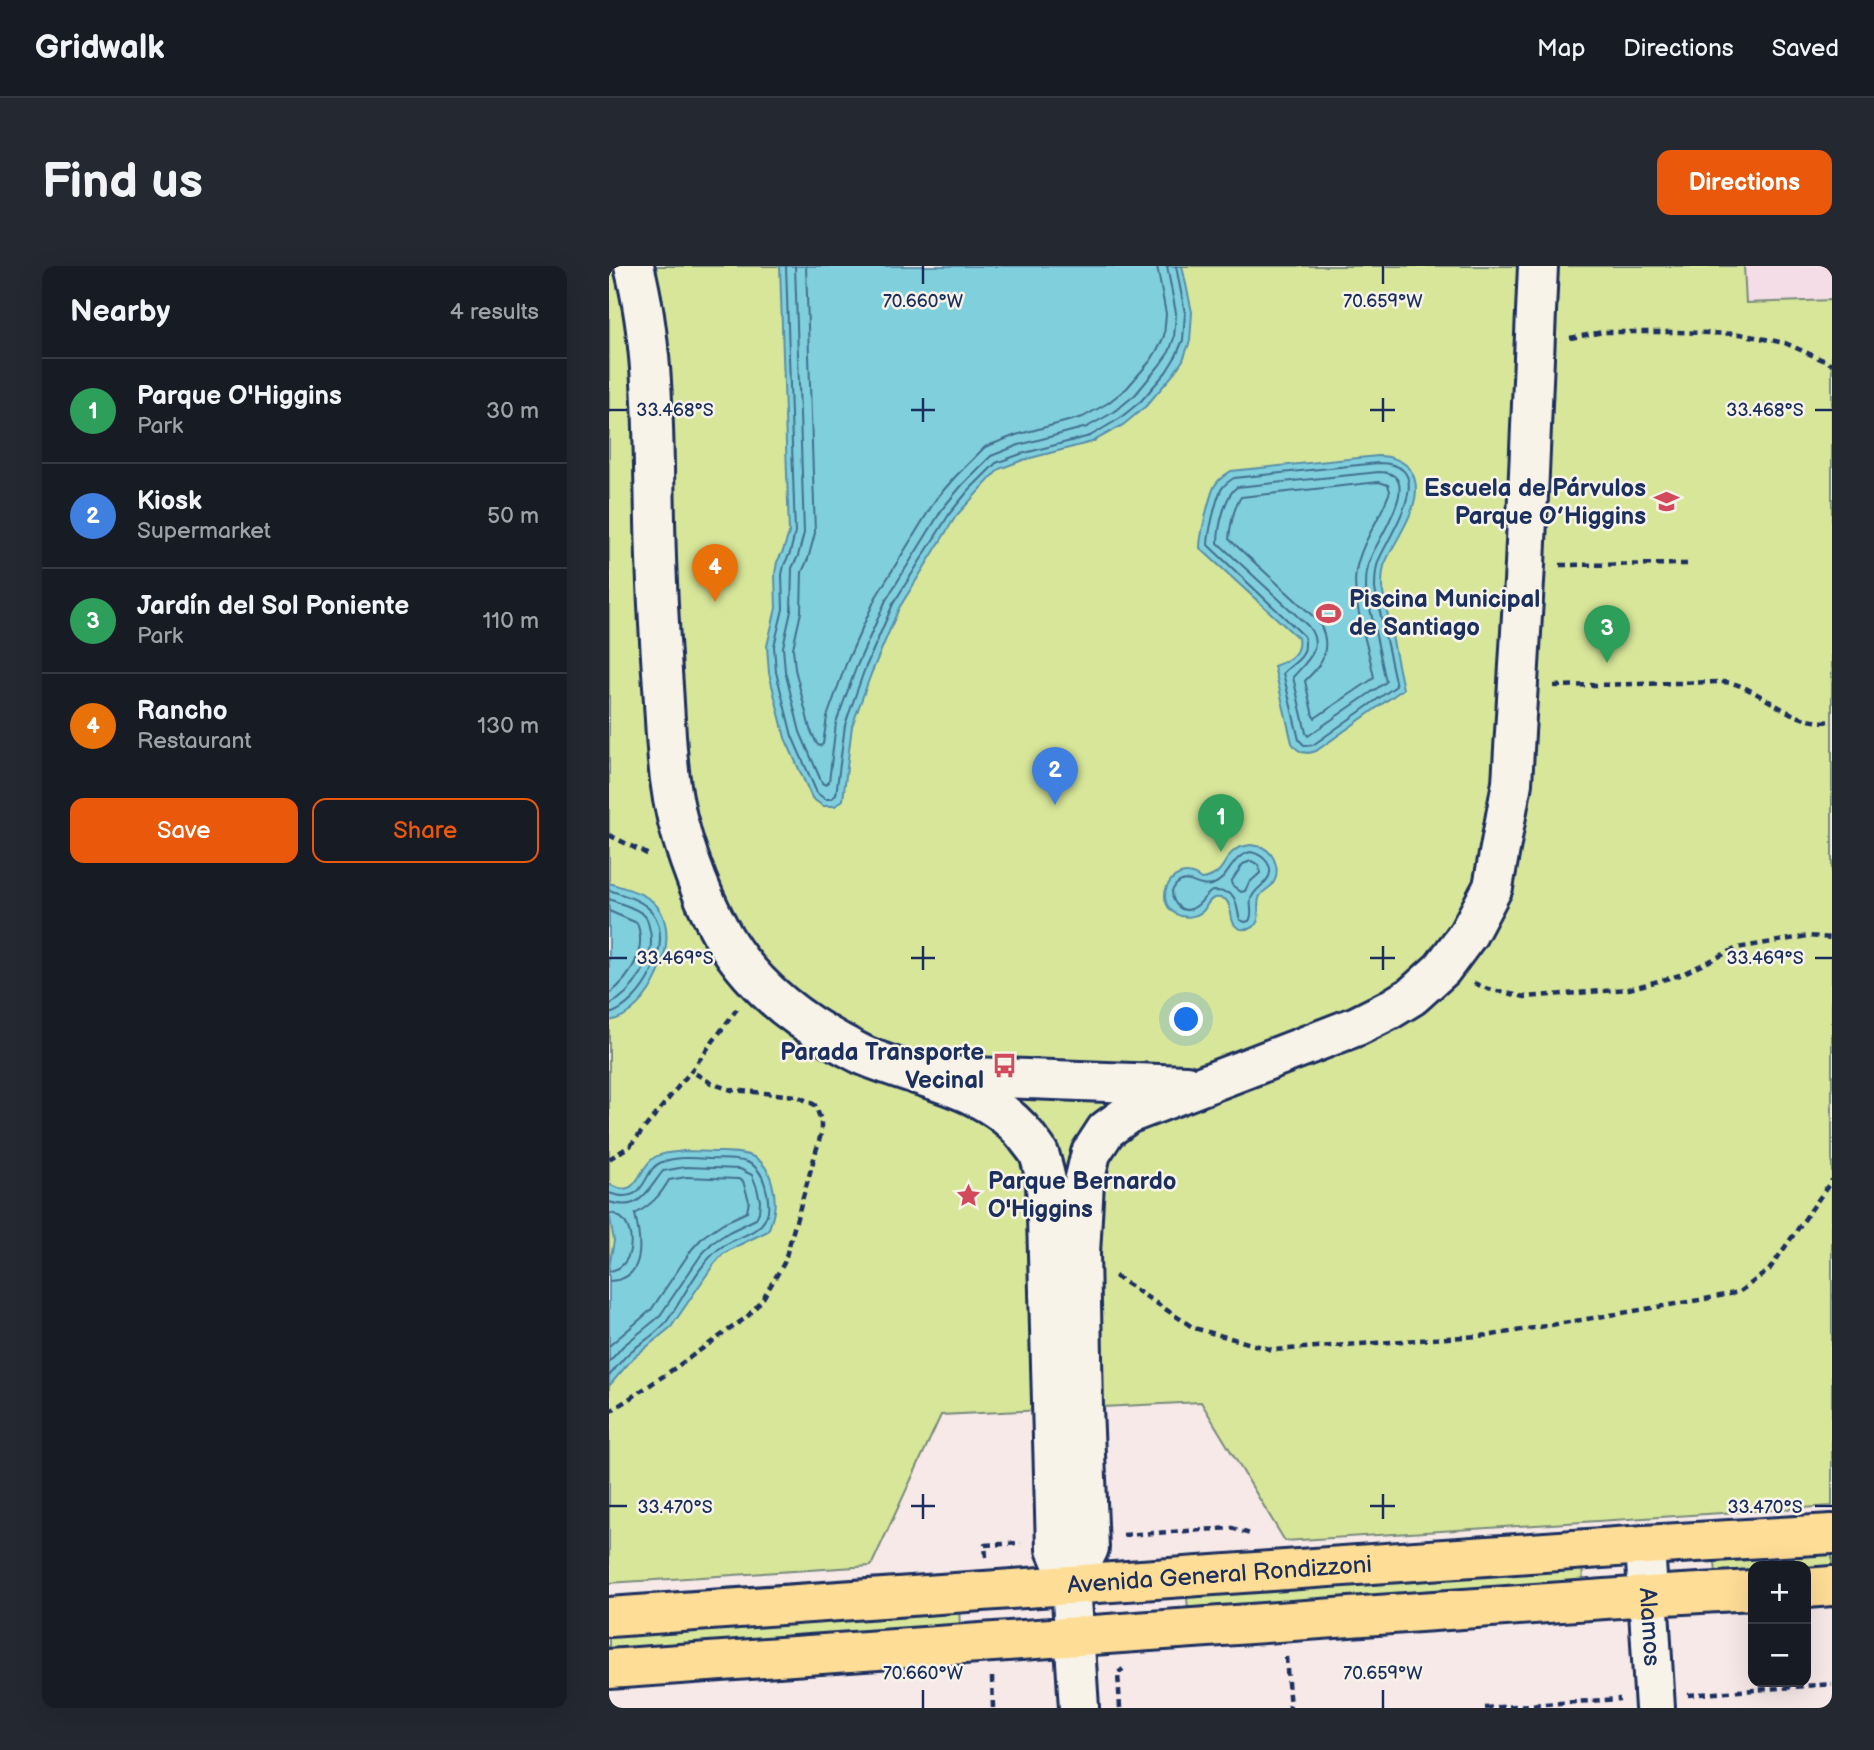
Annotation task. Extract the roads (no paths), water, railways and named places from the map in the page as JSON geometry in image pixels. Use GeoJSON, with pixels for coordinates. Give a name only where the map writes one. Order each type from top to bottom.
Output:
{"type":"FeatureCollection","features":[{"type":"Feature","properties":{"kind":"main road","name":"Avenida General Rondizzoni"},"geometry":{"type":"LineString","coordinates":[[609,1616],[1832,1534]]}},
{"type":"Feature","properties":{"kind":"main road"},"geometry":{"type":"LineString","coordinates":[[1811,1588],[1832,1586]]}},
{"type":"Feature","properties":{"kind":"main road"},"geometry":{"type":"LineString","coordinates":[[609,1669],[1748,1590]]}},
{"type":"Feature","properties":{"kind":"street"},"geometry":{"type":"LineString","coordinates":[[634,266],[647,343],[653,410],[656,572],[670,782],[698,884],[724,937],[757,982],[773,998],[818,1031],[864,1056],[922,1075],[984,1101],[999,1110],[1038,1152],[1046,1181],[1056,1549],[1071,1584],[1079,1708]]}},
{"type":"Feature","properties":{"kind":"street"},"geometry":{"type":"LineString","coordinates":[[1071,1584],[1089,1548],[1080,1253],[1084,1182],[1091,1153],[1106,1130],[1128,1114],[1357,1026],[1412,996],[1442,969],[1468,934],[1493,887],[1512,783],[1538,266]]}},
{"type":"Feature","properties":{"kind":"street"},"geometry":{"type":"LineString","coordinates":[[922,1075],[1205,1085]]}},
{"type":"Feature","properties":{"kind":"street","name":"Alamos"},"geometry":{"type":"LineString","coordinates":[[1644,1545],[1655,1708]]}},
{"type":"Feature","properties":{"kind":"water"},"geometry":{"type":"Polygon","coordinates":[[[780,266],[1182,266],[1192,312],[1190,341],[1183,360],[1146,406],[1123,425],[1092,442],[999,469],[956,516],[899,608],[871,674],[852,726],[843,800],[835,806],[823,806],[812,798],[785,738],[769,673],[767,646],[776,608],[775,574],[789,533],[780,266]]]}},
{"type":"Feature","properties":{"kind":"water","name":"Piscina Municipal de Santiago"},"geometry":{"type":"Polygon","coordinates":[[[1378,456],[1401,461],[1411,471],[1415,482],[1413,507],[1384,566],[1382,577],[1403,689],[1316,751],[1303,752],[1292,743],[1274,666],[1295,653],[1298,638],[1200,548],[1207,508],[1216,484],[1231,471],[1378,456]]]}},
{"type":"Feature","properties":{"kind":"water"},"geometry":{"type":"Polygon","coordinates":[[[1251,845],[1267,850],[1276,864],[1275,880],[1260,896],[1258,919],[1253,927],[1238,928],[1233,922],[1228,902],[1222,898],[1212,899],[1203,911],[1190,917],[1179,916],[1169,907],[1165,899],[1166,891],[1175,877],[1191,874],[1201,879],[1209,877],[1220,870],[1234,851],[1251,845]]]}},
{"type":"Feature","properties":{"kind":"water"},"geometry":{"type":"Polygon","coordinates":[[[609,883],[635,891],[653,901],[664,920],[667,937],[658,974],[649,991],[624,1016],[609,1021],[609,883]]]}},
{"type":"Feature","properties":{"kind":"water"},"geometry":{"type":"Polygon","coordinates":[[[683,1151],[740,1153],[760,1161],[769,1173],[774,1190],[775,1207],[772,1219],[768,1231],[723,1254],[671,1327],[633,1358],[609,1386],[609,1267],[614,1241],[609,1212],[609,1184],[619,1188],[632,1186],[655,1157],[683,1151]]]}},
{"type":"Feature","properties":{"kind":"place","name":"Escuela de Párvulos Parque O’Higgins"},"geometry":{"type":"Point","coordinates":[1666,502]}},
{"type":"Feature","properties":{"kind":"place","name":"Rancho"},"geometry":{"type":"Point","coordinates":[715,602]}},
{"type":"Feature","properties":{"kind":"place","name":"Piscina Municipal de Santiago"},"geometry":{"type":"Point","coordinates":[1329,613]}},
{"type":"Feature","properties":{"kind":"place","name":"Jardín del Sol Poniente"},"geometry":{"type":"Point","coordinates":[1607,663]}},
{"type":"Feature","properties":{"kind":"place","name":"Kiosk"},"geometry":{"type":"Point","coordinates":[1055,805]}},
{"type":"Feature","properties":{"kind":"place","name":"Parque O'Higgins"},"geometry":{"type":"Point","coordinates":[1221,852]}},
{"type":"Feature","properties":{"kind":"place","name":"Parada Transporte Vecinal"},"geometry":{"type":"Point","coordinates":[1004,1066]}},
{"type":"Feature","properties":{"kind":"place","name":"Parque Bernardo O'Higgins"},"geometry":{"type":"Point","coordinates":[968,1195]}}]}
